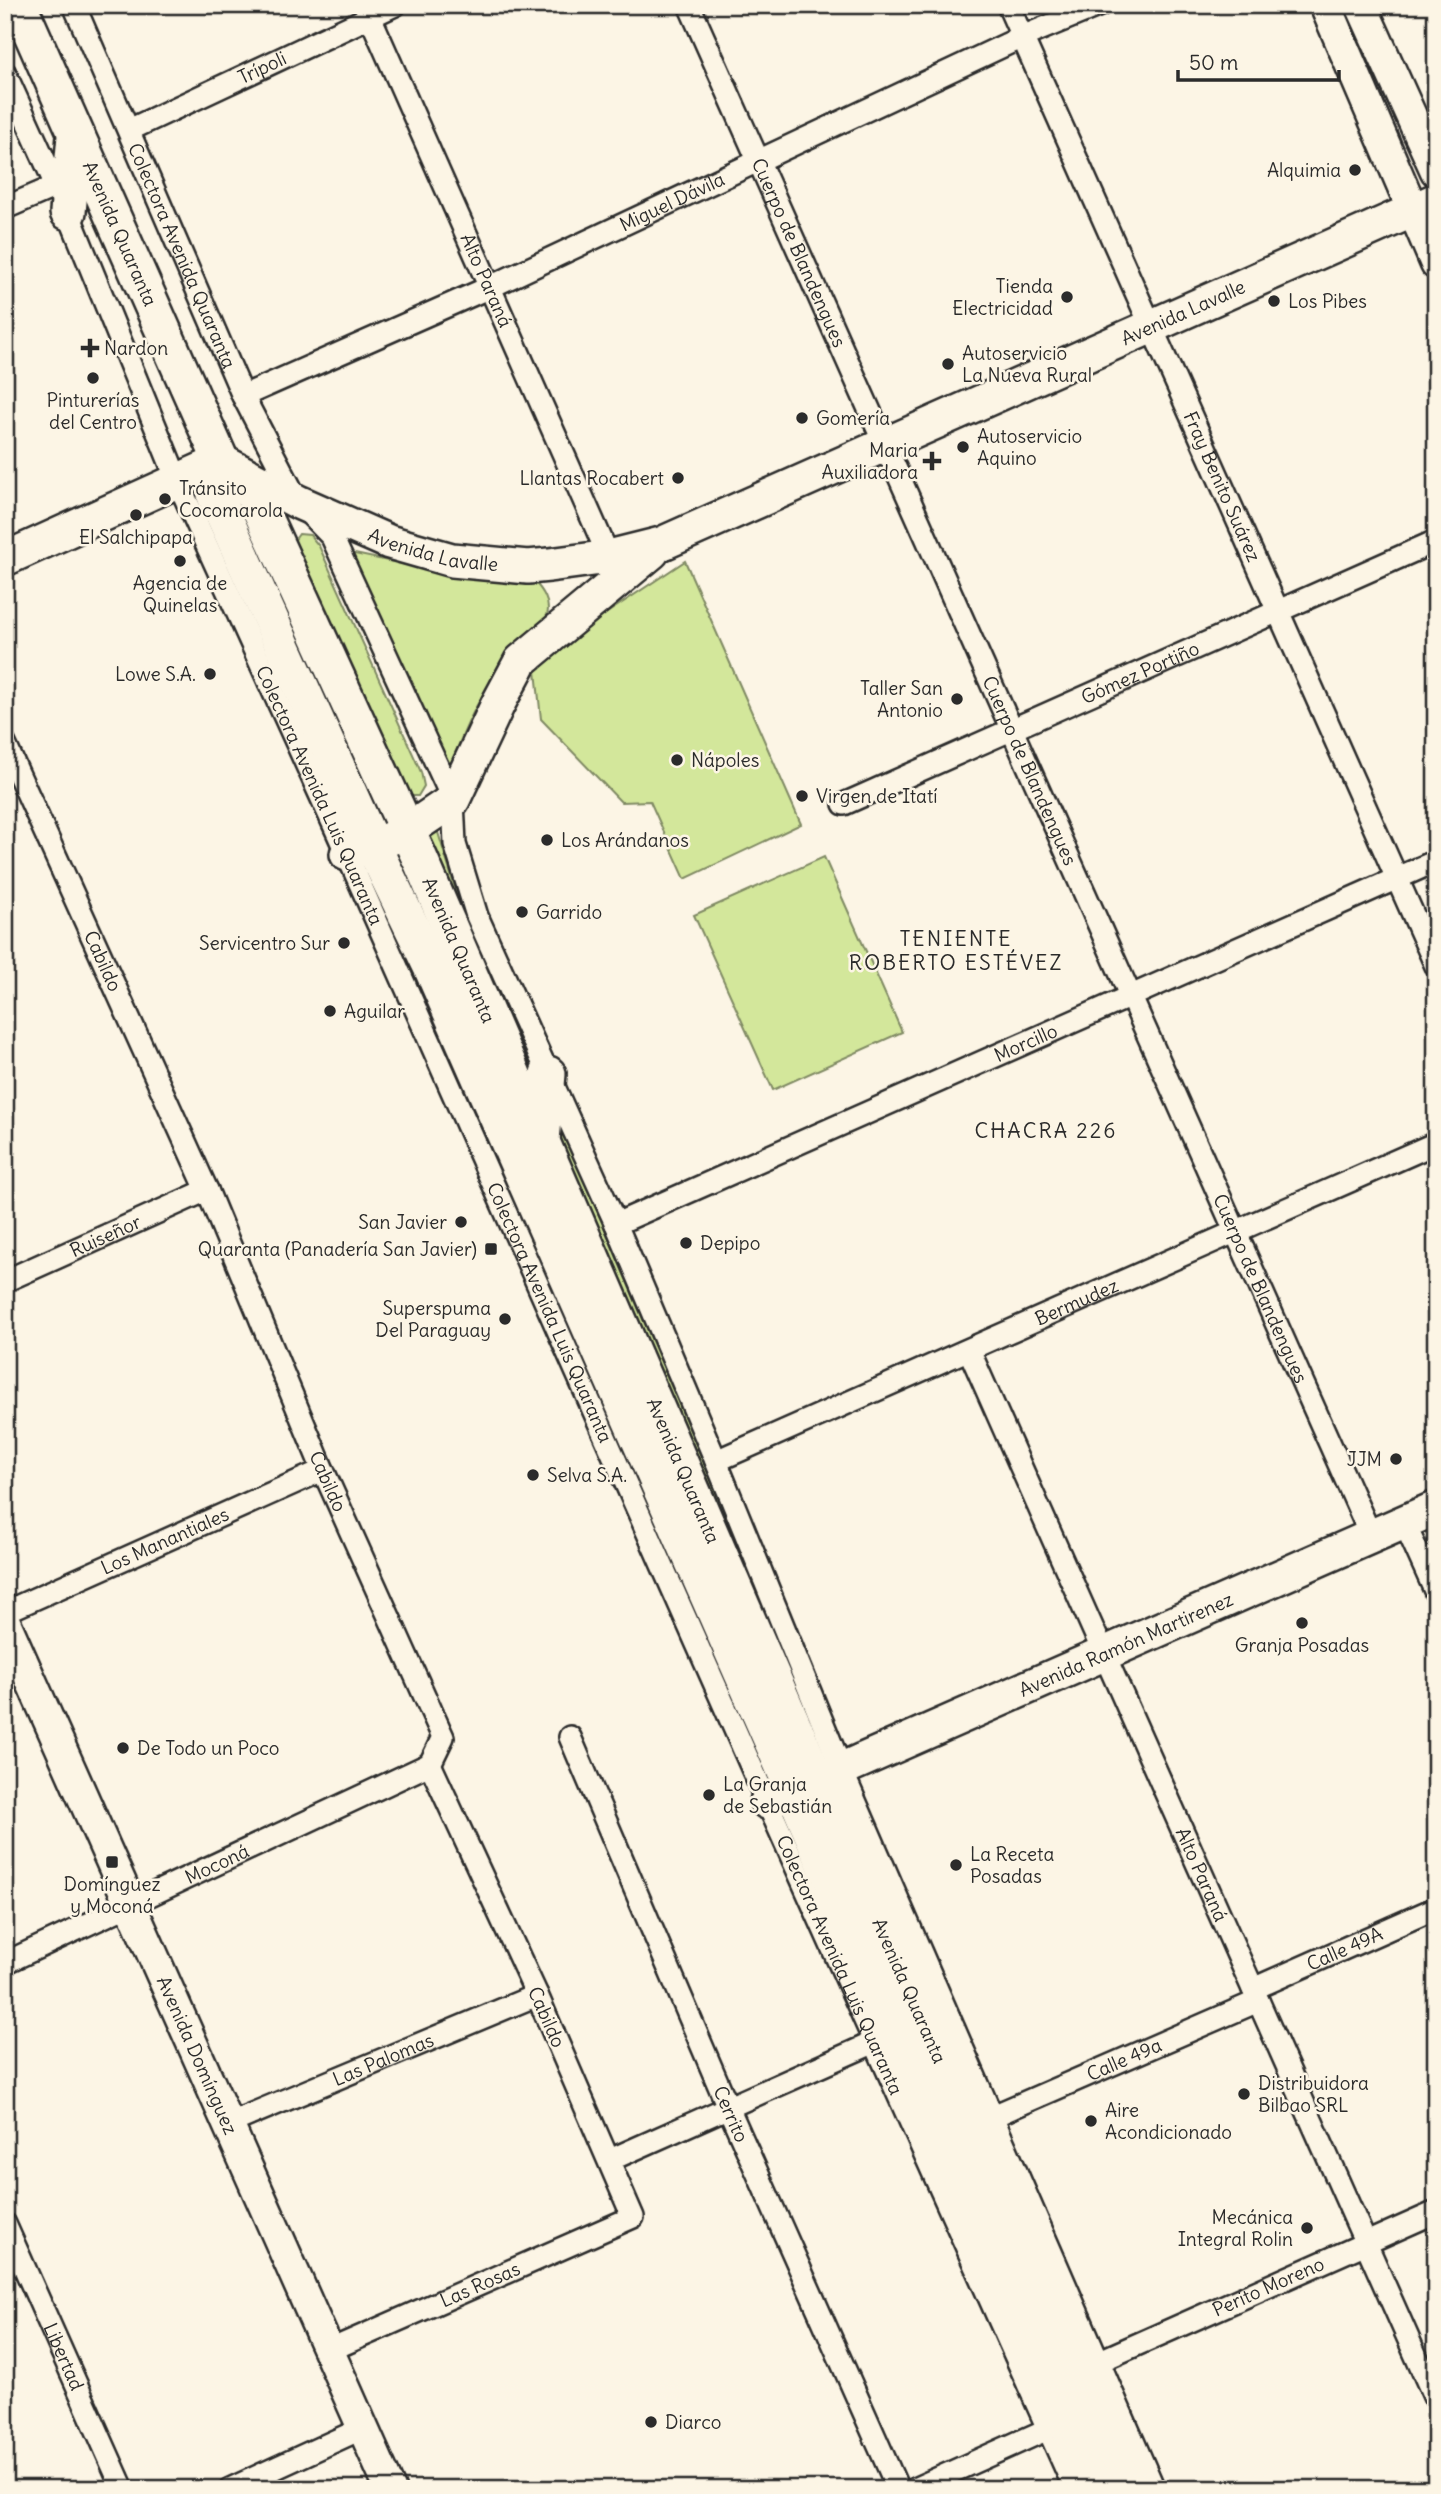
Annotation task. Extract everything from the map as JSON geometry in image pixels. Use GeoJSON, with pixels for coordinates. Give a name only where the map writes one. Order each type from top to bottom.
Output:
{"type":"FeatureCollection","features":[{"type":"Feature","properties":{"kind":"highway","name":"Avenida Quaranta"},"geometry":{"type":"LineString","coordinates":[[19,5],[221,461],[254,496],[407,831],[542,1143],[805,1786],[1057,2425],[1097,2489]]}},
{"type":"Feature","properties":{"kind":"highway"},"geometry":{"type":"LineString","coordinates":[[62,199],[76,132]]}},
{"type":"Feature","properties":{"kind":"highway","name":"Avenida Quaranta"},"geometry":{"type":"LineString","coordinates":[[221,461],[215,496],[360,850],[436,979],[1129,2489]]}},
{"type":"Feature","properties":{"kind":"highway"},"geometry":{"type":"LineString","coordinates":[[542,1143],[548,1074]]}},
{"type":"Feature","properties":{"kind":"main road"},"geometry":{"type":"LineString","coordinates":[[1325,5],[1424,206],[1436,264]]}},
{"type":"Feature","properties":{"kind":"main road"},"geometry":{"type":"LineString","coordinates":[[1360,5],[1436,171]]}},
{"type":"Feature","properties":{"kind":"main road","name":"Avenida Lavalle"},"geometry":{"type":"LineString","coordinates":[[221,461],[298,502],[389,542],[452,560],[528,567],[609,557],[661,544],[1424,206]]}},
{"type":"Feature","properties":{"kind":"main road"},"geometry":{"type":"LineString","coordinates":[[5,559],[221,461]]}},
{"type":"Feature","properties":{"kind":"main road","name":"Avenida Lavalle"},"geometry":{"type":"LineString","coordinates":[[453,800],[521,661],[661,544]]}},
{"type":"Feature","properties":{"kind":"main road"},"geometry":{"type":"LineString","coordinates":[[360,850],[407,831],[453,800]]}},
{"type":"Feature","properties":{"kind":"main road","name":"Avenida Ramón Martirenez"},"geometry":{"type":"LineString","coordinates":[[805,1786],[1436,1508]]}},
{"type":"Feature","properties":{"kind":"main road","name":"Avenida Domínguez"},"geometry":{"type":"LineString","coordinates":[[8,1636],[131,1904],[390,2489]]}},
{"type":"Feature","properties":{"kind":"street","name":"Colectora Avenida Quaranta"},"geometry":{"type":"LineString","coordinates":[[74,5],[243,396],[298,502],[332,537],[453,800]]}},
{"type":"Feature","properties":{"kind":"street","name":"Trípoli"},"geometry":{"type":"LineString","coordinates":[[129,130],[367,11],[396,5]]}},
{"type":"Feature","properties":{"kind":"street","name":"Cuerpo de Blandengues"},"geometry":{"type":"LineString","coordinates":[[690,5],[1371,1536]]}},
{"type":"Feature","properties":{"kind":"street","name":"Fray Benito Suárez"},"geometry":{"type":"LineString","coordinates":[[1008,5],[1436,966]]}},
{"type":"Feature","properties":{"kind":"street","name":"Miguel Dávila"},"geometry":{"type":"LineString","coordinates":[[243,396],[490,287],[1022,37],[1100,5]]}},
{"type":"Feature","properties":{"kind":"street","name":"Alto Paraná"},"geometry":{"type":"LineString","coordinates":[[367,11],[609,557]]}},
{"type":"Feature","properties":{"kind":"street","name":"Colectora Avenida Luis Quaranta"},"geometry":{"type":"LineString","coordinates":[[5,73],[62,199],[178,482],[360,850]]}},
{"type":"Feature","properties":{"kind":"street"},"geometry":{"type":"LineString","coordinates":[[5,208],[62,199]]}},
{"type":"Feature","properties":{"kind":"street","name":"Gómez Portiño"},"geometry":{"type":"LineString","coordinates":[[844,804],[1436,541]]}},
{"type":"Feature","properties":{"kind":"street","name":"Cabildo"},"geometry":{"type":"LineString","coordinates":[[5,744],[207,1190],[323,1470],[443,1737],[430,1763],[537,1995],[633,2217]]}},
{"type":"Feature","properties":{"kind":"street","name":"Colectora Avenida Luis Quaranta"},"geometry":{"type":"LineString","coordinates":[[453,800],[455,844],[477,916],[615,1224],[716,1461],[875,2042],[1057,2425],[1075,2489]]}},
{"type":"Feature","properties":{"kind":"street","name":"Morcillo"},"geometry":{"type":"LineString","coordinates":[[615,1224],[1436,861]]}},
{"type":"Feature","properties":{"kind":"street","name":"Bermudez"},"geometry":{"type":"LineString","coordinates":[[716,1461],[1436,1143]]}},
{"type":"Feature","properties":{"kind":"street","name":"Ruiseñor"},"geometry":{"type":"LineString","coordinates":[[5,1281],[207,1190]]}},
{"type":"Feature","properties":{"kind":"street","name":"Alto Paraná"},"geometry":{"type":"LineString","coordinates":[[969,1350],[1436,2400]]}},
{"type":"Feature","properties":{"kind":"street","name":"Los Manantiales"},"geometry":{"type":"LineString","coordinates":[[5,1612],[323,1470]]}},
{"type":"Feature","properties":{"kind":"street"},"geometry":{"type":"LineString","coordinates":[[1404,1522],[1436,1592]]}},
{"type":"Feature","properties":{"kind":"street","name":"Cerrito"},"geometry":{"type":"LineString","coordinates":[[570,1737],[728,2107],[898,2489]]}},
{"type":"Feature","properties":{"kind":"street","name":"Moconá"},"geometry":{"type":"LineString","coordinates":[[5,1964],[430,1763]]}},
{"type":"Feature","properties":{"kind":"street","name":"Colectora Avenida Luis Quaranta"},"geometry":{"type":"LineString","coordinates":[[805,1786],[991,2117],[1154,2489]]}},
{"type":"Feature","properties":{"kind":"street","name":"Calle 49A"},"geometry":{"type":"LineString","coordinates":[[1256,1995],[1436,1908]]}},
{"type":"Feature","properties":{"kind":"street","name":"Las Palomas"},"geometry":{"type":"LineString","coordinates":[[228,2124],[537,1995]]}},
{"type":"Feature","properties":{"kind":"street","name":"Calle 49a"},"geometry":{"type":"LineString","coordinates":[[991,2117],[1256,1995]]}},
{"type":"Feature","properties":{"kind":"street"},"geometry":{"type":"LineString","coordinates":[[610,2160],[875,2042]]}},
{"type":"Feature","properties":{"kind":"street","name":"Perito Moreno"},"geometry":{"type":"LineString","coordinates":[[1100,2361],[1436,2212]]}},
{"type":"Feature","properties":{"kind":"street","name":"Las Rosas"},"geometry":{"type":"LineString","coordinates":[[328,2351],[633,2217]]}},
{"type":"Feature","properties":{"kind":"street","name":"Libertad"},"geometry":{"type":"LineString","coordinates":[[5,2224],[123,2489]]}},
{"type":"Feature","properties":{"kind":"street"},"geometry":{"type":"LineString","coordinates":[[914,2489],[1057,2425]]}},
{"type":"Feature","properties":{"kind":"street"},"geometry":{"type":"LineString","coordinates":[[230,2489],[363,2428]]}},
{"type":"Feature","properties":{"kind":"green space"},"geometry":{"type":"Polygon","coordinates":[[[299,534],[310,535],[319,546],[421,772],[424,786],[418,796],[406,796],[291,545],[299,534]]]}},
{"type":"Feature","properties":{"kind":"green space"},"geometry":{"type":"Polygon","coordinates":[[[350,553],[474,579],[534,581],[545,596],[548,610],[543,623],[487,688],[469,720],[450,766],[350,553]]]}},
{"type":"Feature","properties":{"kind":"green space","name":"Nápoles"},"geometry":{"type":"Polygon","coordinates":[[[685,561],[801,824],[685,879],[650,801],[621,802],[541,719],[535,661],[685,561]]]}},
{"type":"Feature","properties":{"kind":"green space"},"geometry":{"type":"Polygon","coordinates":[[[436,826],[456,891],[537,1075],[530,1094],[421,837],[436,826]]]}},
{"type":"Feature","properties":{"kind":"green space"},"geometry":{"type":"Polygon","coordinates":[[[824,857],[902,1032],[773,1090],[694,915],[824,857]]]}},
{"type":"Feature","properties":{"kind":"green space"},"geometry":{"type":"Polygon","coordinates":[[[386,895],[770,1759],[757,1765],[374,898],[386,895]]]}},
{"type":"Feature","properties":{"kind":"green space"},"geometry":{"type":"Polygon","coordinates":[[[555,1112],[817,1729],[804,1735],[551,1136],[555,1112]]]}},
{"type":"Feature","properties":{"kind":"place","name":"Alquimia"},"geometry":{"type":"Point","coordinates":[1355,170]}},
{"type":"Feature","properties":{"kind":"place","name":"Tienda Electricidad"},"geometry":{"type":"Point","coordinates":[1067,297]}},
{"type":"Feature","properties":{"kind":"place","name":"Los Pibes"},"geometry":{"type":"Point","coordinates":[1274,301]}},
{"type":"Feature","properties":{"kind":"place","name":"Nardon"},"geometry":{"type":"Point","coordinates":[90,348]}},
{"type":"Feature","properties":{"kind":"place","name":"Autoservicio La Nueva Rural"},"geometry":{"type":"Point","coordinates":[948,364]}},
{"type":"Feature","properties":{"kind":"place","name":"Pinturerías del Centro"},"geometry":{"type":"Point","coordinates":[93,378]}},
{"type":"Feature","properties":{"kind":"place","name":"Gomería"},"geometry":{"type":"Point","coordinates":[802,418]}},
{"type":"Feature","properties":{"kind":"place","name":"Autoservicio Aquino"},"geometry":{"type":"Point","coordinates":[963,447]}},
{"type":"Feature","properties":{"kind":"place","name":"Maria Auxiliadora"},"geometry":{"type":"Point","coordinates":[932,461]}},
{"type":"Feature","properties":{"kind":"place","name":"Llantas Rocabert"},"geometry":{"type":"Point","coordinates":[678,478]}},
{"type":"Feature","properties":{"kind":"place","name":"Tránsito Cocomarola"},"geometry":{"type":"Point","coordinates":[165,499]}},
{"type":"Feature","properties":{"kind":"place","name":"El Salchipapa"},"geometry":{"type":"Point","coordinates":[136,515]}},
{"type":"Feature","properties":{"kind":"place","name":"Agencia de Quinelas"},"geometry":{"type":"Point","coordinates":[180,561]}},
{"type":"Feature","properties":{"kind":"place","name":"Lowe S.A."},"geometry":{"type":"Point","coordinates":[210,674]}},
{"type":"Feature","properties":{"kind":"place","name":"Taller San Antonio"},"geometry":{"type":"Point","coordinates":[957,699]}},
{"type":"Feature","properties":{"kind":"place","name":"Nápoles"},"geometry":{"type":"Point","coordinates":[677,760]}},
{"type":"Feature","properties":{"kind":"place","name":"Virgen de Itatí"},"geometry":{"type":"Point","coordinates":[802,796]}},
{"type":"Feature","properties":{"kind":"place","name":"Los Arándanos"},"geometry":{"type":"Point","coordinates":[547,840]}},
{"type":"Feature","properties":{"kind":"place","name":"Garrido"},"geometry":{"type":"Point","coordinates":[522,912]}},
{"type":"Feature","properties":{"kind":"place","name":"Servicentro Sur"},"geometry":{"type":"Point","coordinates":[344,943]}},
{"type":"Feature","properties":{"kind":"place","name":"Aguilar"},"geometry":{"type":"Point","coordinates":[330,1011]}},
{"type":"Feature","properties":{"kind":"place","name":"San Javier"},"geometry":{"type":"Point","coordinates":[461,1222]}},
{"type":"Feature","properties":{"kind":"place","name":"Depipo"},"geometry":{"type":"Point","coordinates":[686,1243]}},
{"type":"Feature","properties":{"kind":"place","name":"Quaranta (Panadería San Javier)"},"geometry":{"type":"Point","coordinates":[491,1249]}},
{"type":"Feature","properties":{"kind":"place","name":"Superspuma Del Paraguay"},"geometry":{"type":"Point","coordinates":[505,1319]}},
{"type":"Feature","properties":{"kind":"place","name":"JJM"},"geometry":{"type":"Point","coordinates":[1396,1459]}},
{"type":"Feature","properties":{"kind":"place","name":"Selva S.A."},"geometry":{"type":"Point","coordinates":[533,1475]}},
{"type":"Feature","properties":{"kind":"place","name":"Granja Posadas"},"geometry":{"type":"Point","coordinates":[1302,1623]}},
{"type":"Feature","properties":{"kind":"place","name":"De Todo un Poco"},"geometry":{"type":"Point","coordinates":[123,1748]}},
{"type":"Feature","properties":{"kind":"place","name":"La Granja de Sebastián"},"geometry":{"type":"Point","coordinates":[709,1795]}},
{"type":"Feature","properties":{"kind":"place","name":"Domínguez y Moconá"},"geometry":{"type":"Point","coordinates":[112,1862]}},
{"type":"Feature","properties":{"kind":"place","name":"La Receta Posadas"},"geometry":{"type":"Point","coordinates":[956,1865]}},
{"type":"Feature","properties":{"kind":"place","name":"Distribuidora Bilbao SRL"},"geometry":{"type":"Point","coordinates":[1244,2094]}},
{"type":"Feature","properties":{"kind":"place","name":"Aire Acondicionado"},"geometry":{"type":"Point","coordinates":[1091,2121]}},
{"type":"Feature","properties":{"kind":"place","name":"Mecánica Integral Rolin"},"geometry":{"type":"Point","coordinates":[1307,2228]}},
{"type":"Feature","properties":{"kind":"place","name":"Diarco"},"geometry":{"type":"Point","coordinates":[651,2422]}},
{"type":"Feature","properties":{"kind":"district","name":"TENIENTE ROBERTO ESTÉVEZ"},"geometry":{"type":"Point","coordinates":[956,950]}},
{"type":"Feature","properties":{"kind":"district","name":"CHACRA 226"},"geometry":{"type":"Point","coordinates":[1046,1130]}}]}
